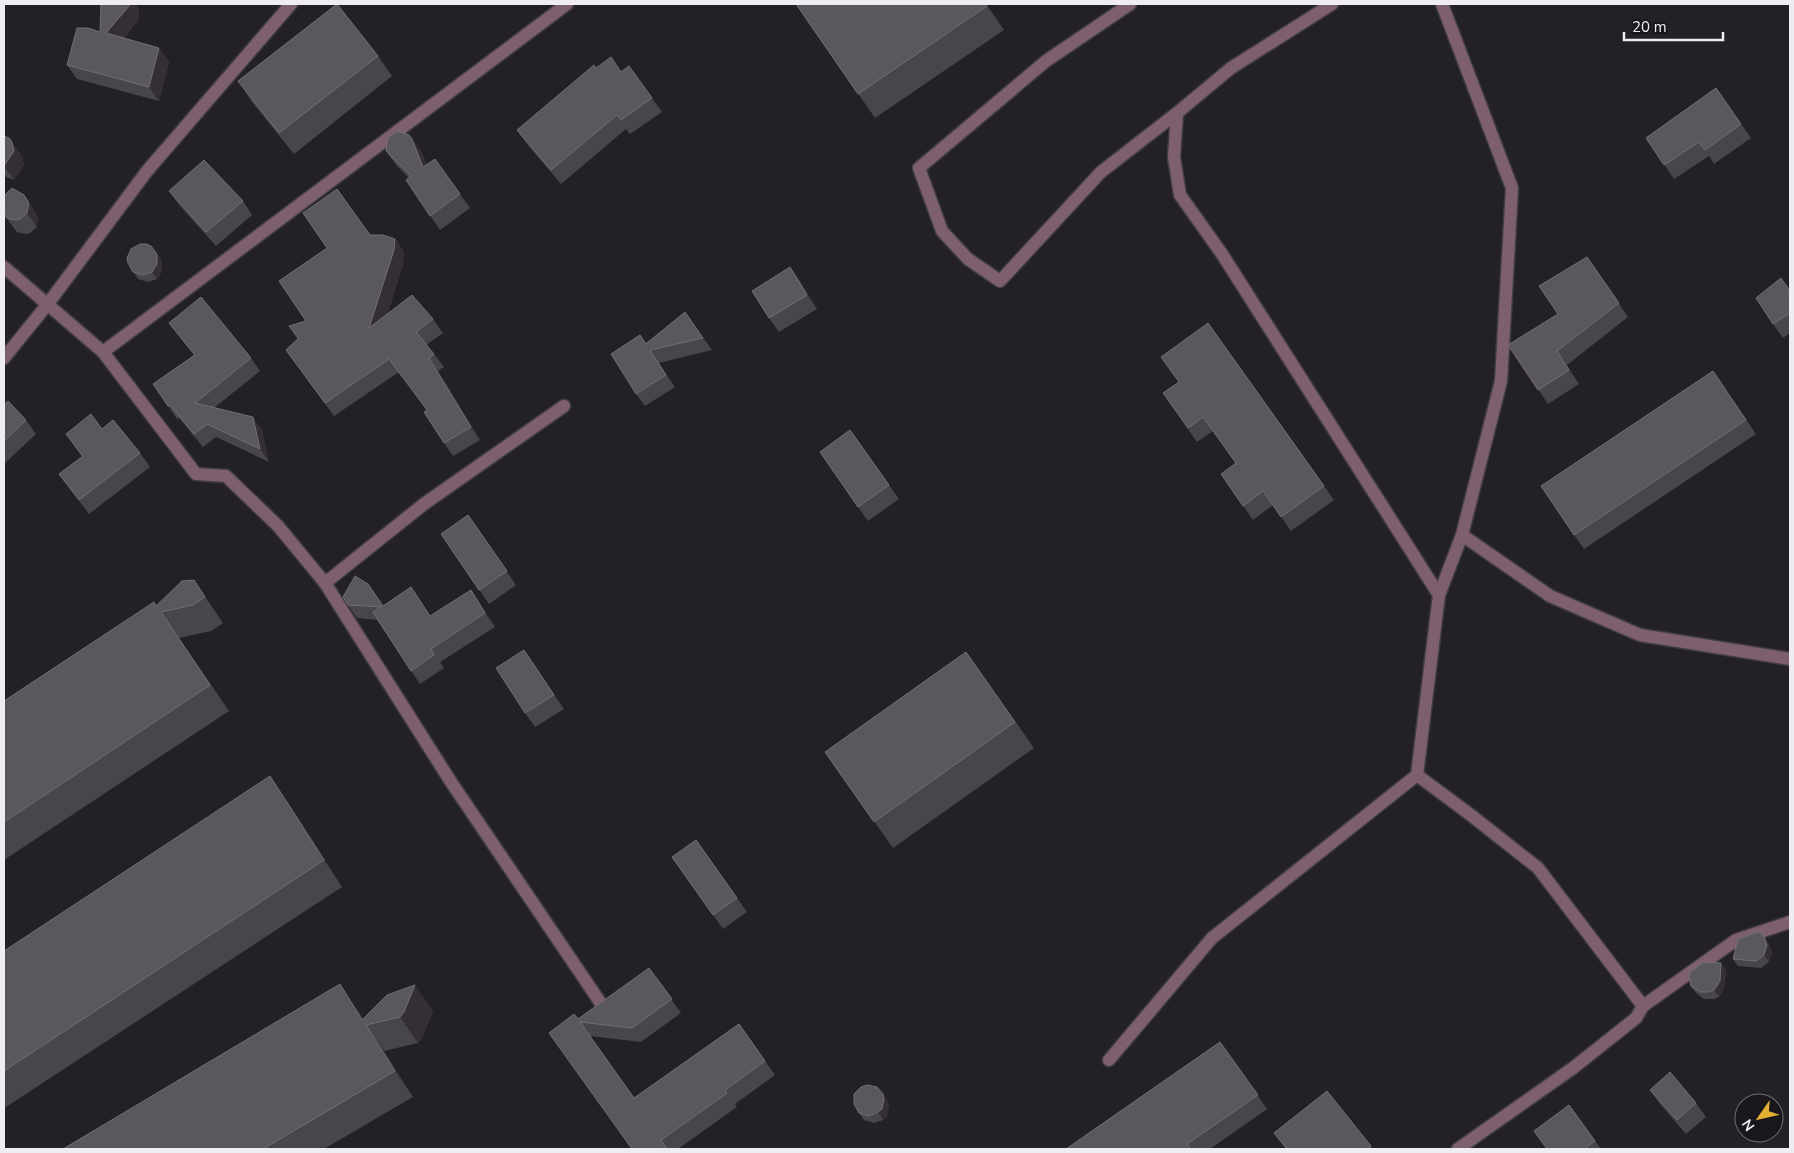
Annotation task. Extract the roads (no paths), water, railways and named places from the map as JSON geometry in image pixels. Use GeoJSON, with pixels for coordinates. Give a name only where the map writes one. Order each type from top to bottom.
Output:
{"type":"FeatureCollection","features":[{"type":"Feature","properties":{"kind":"street"},"geometry":{"type":"LineString","coordinates":[[4,358],[47,305],[147,171],[291,4]]}},
{"type":"Feature","properties":{"kind":"street"},"geometry":{"type":"LineString","coordinates":[[103,352],[567,4]]}},
{"type":"Feature","properties":{"kind":"street"},"geometry":{"type":"LineString","coordinates":[[1130,4],[1046,61],[919,168],[942,231],[968,259],[1000,281],[1101,172],[1231,68],[1332,4]]}},
{"type":"Feature","properties":{"kind":"street"},"geometry":{"type":"LineString","coordinates":[[1109,1060],[1212,938],[1417,775],[1439,595],[1462,535],[1501,381],[1512,188],[1442,4]]}},
{"type":"Feature","properties":{"kind":"street"},"geometry":{"type":"LineString","coordinates":[[1177,113],[1174,157],[1180,195],[1222,254],[1439,595]]}},
{"type":"Feature","properties":{"kind":"street"},"geometry":{"type":"LineString","coordinates":[[4,267],[103,352],[196,474],[226,476],[278,526],[326,583],[451,782],[602,1005]]}},
{"type":"Feature","properties":{"kind":"street"},"geometry":{"type":"LineString","coordinates":[[326,583],[424,504],[564,406]]}},
{"type":"Feature","properties":{"kind":"street"},"geometry":{"type":"LineString","coordinates":[[1462,535],[1550,596],[1640,635],[1790,659]]}},
{"type":"Feature","properties":{"kind":"street"},"geometry":{"type":"LineString","coordinates":[[1417,775],[1538,868],[1643,1006]]}},
{"type":"Feature","properties":{"kind":"street"},"geometry":{"type":"LineString","coordinates":[[1458,1149],[1580,1062],[1636,1018],[1643,1006],[1736,940],[1790,922]]}}]}
